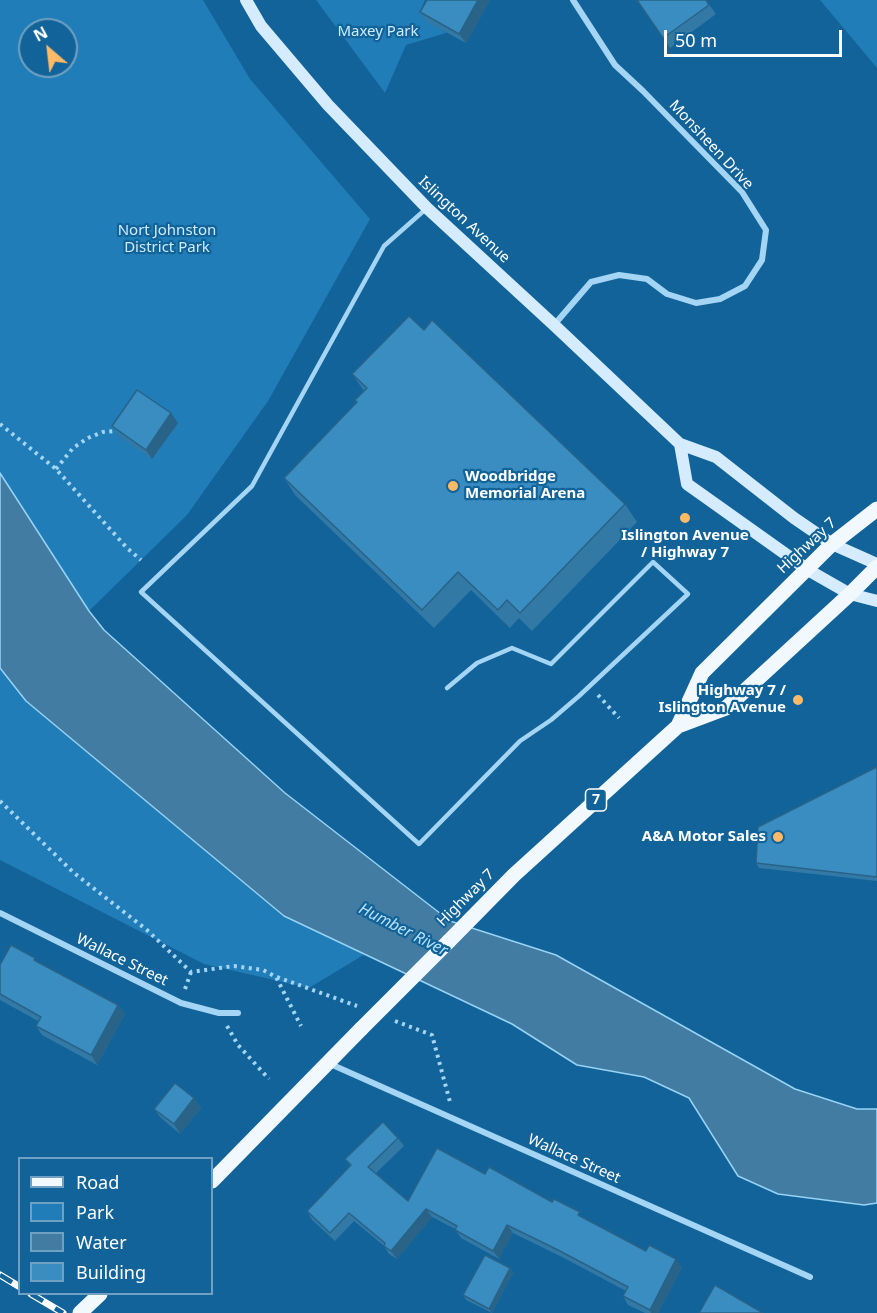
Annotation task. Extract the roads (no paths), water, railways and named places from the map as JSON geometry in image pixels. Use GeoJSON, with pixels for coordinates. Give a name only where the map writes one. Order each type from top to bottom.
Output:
{"type":"FeatureCollection","features":[{"type":"Feature","properties":{"kind":"main road","name":"Islington Avenue"},"geometry":{"type":"LineString","coordinates":[[246,0],[261,26],[328,105],[427,208],[680,444],[716,457],[832,544],[877,566]]}},
{"type":"Feature","properties":{"kind":"main road"},"geometry":{"type":"LineString","coordinates":[[680,444],[687,484],[808,570],[850,594],[877,601]]}},
{"type":"Feature","properties":{"kind":"main road","name":"Highway 7"},"geometry":{"type":"LineString","coordinates":[[678,726],[702,673],[832,544],[877,509]]}},
{"type":"Feature","properties":{"kind":"main road","name":"Highway 7"},"geometry":{"type":"LineString","coordinates":[[213,1180],[514,875],[678,726],[726,708],[850,594],[877,566]]}},
{"type":"Feature","properties":{"kind":"main road"},"geometry":{"type":"LineString","coordinates":[[80,1313],[98,1295]]}},
{"type":"Feature","properties":{"kind":"street","name":"Monsheen Drive"},"geometry":{"type":"LineString","coordinates":[[554,325],[591,282],[619,276],[647,279],[667,294],[696,303],[720,298],[745,286],[762,260],[766,230],[742,192],[615,65],[573,0]]}},
{"type":"Feature","properties":{"kind":"street","name":"Wallace Street"},"geometry":{"type":"LineString","coordinates":[[0,913],[181,1003],[219,1013],[238,1013]]}},
{"type":"Feature","properties":{"kind":"street","name":"Wallace Street"},"geometry":{"type":"LineString","coordinates":[[328,1063],[810,1277]]}},
{"type":"Feature","properties":{"kind":"lane"},"geometry":{"type":"LineString","coordinates":[[427,208],[384,246],[252,486],[141,592],[419,844],[520,741],[550,720],[590,686],[688,594],[653,562],[551,664],[512,648],[477,663],[447,688]]}},
{"type":"Feature","properties":{"kind":"water","name":"Humber River"},"geometry":{"type":"Polygon","coordinates":[[[0,473],[89,611],[104,630],[285,793],[450,921],[556,955],[795,1089],[857,1109],[877,1109],[877,1203],[864,1205],[778,1194],[738,1176],[689,1098],[644,1077],[577,1065],[512,1024],[284,916],[26,701],[0,668],[0,473]]]}},
{"type":"Feature","properties":{"kind":"railway"},"geometry":{"type":"LineString","coordinates":[[0,1275],[18,1286]]}},
{"type":"Feature","properties":{"kind":"railway"},"geometry":{"type":"LineString","coordinates":[[33,1295],[63,1313]]}},
{"type":"Feature","properties":{"kind":"place","name":"Woodbridge Memorial Arena"},"geometry":{"type":"Point","coordinates":[453,486]}},
{"type":"Feature","properties":{"kind":"place","name":"Islington Avenue / Highway 7"},"geometry":{"type":"Point","coordinates":[685,518]}},
{"type":"Feature","properties":{"kind":"place","name":"Highway 7 / Islington Avenue"},"geometry":{"type":"Point","coordinates":[798,700]}},
{"type":"Feature","properties":{"kind":"place","name":"A&A Motor Sales"},"geometry":{"type":"Point","coordinates":[778,837]}},
{"type":"Feature","properties":{"kind":"park label","name":"Maxey Park"},"geometry":{"type":"Point","coordinates":[378,32]}},
{"type":"Feature","properties":{"kind":"park label","name":"Nort Johnston District Park"},"geometry":{"type":"Point","coordinates":[167,240]}}]}
